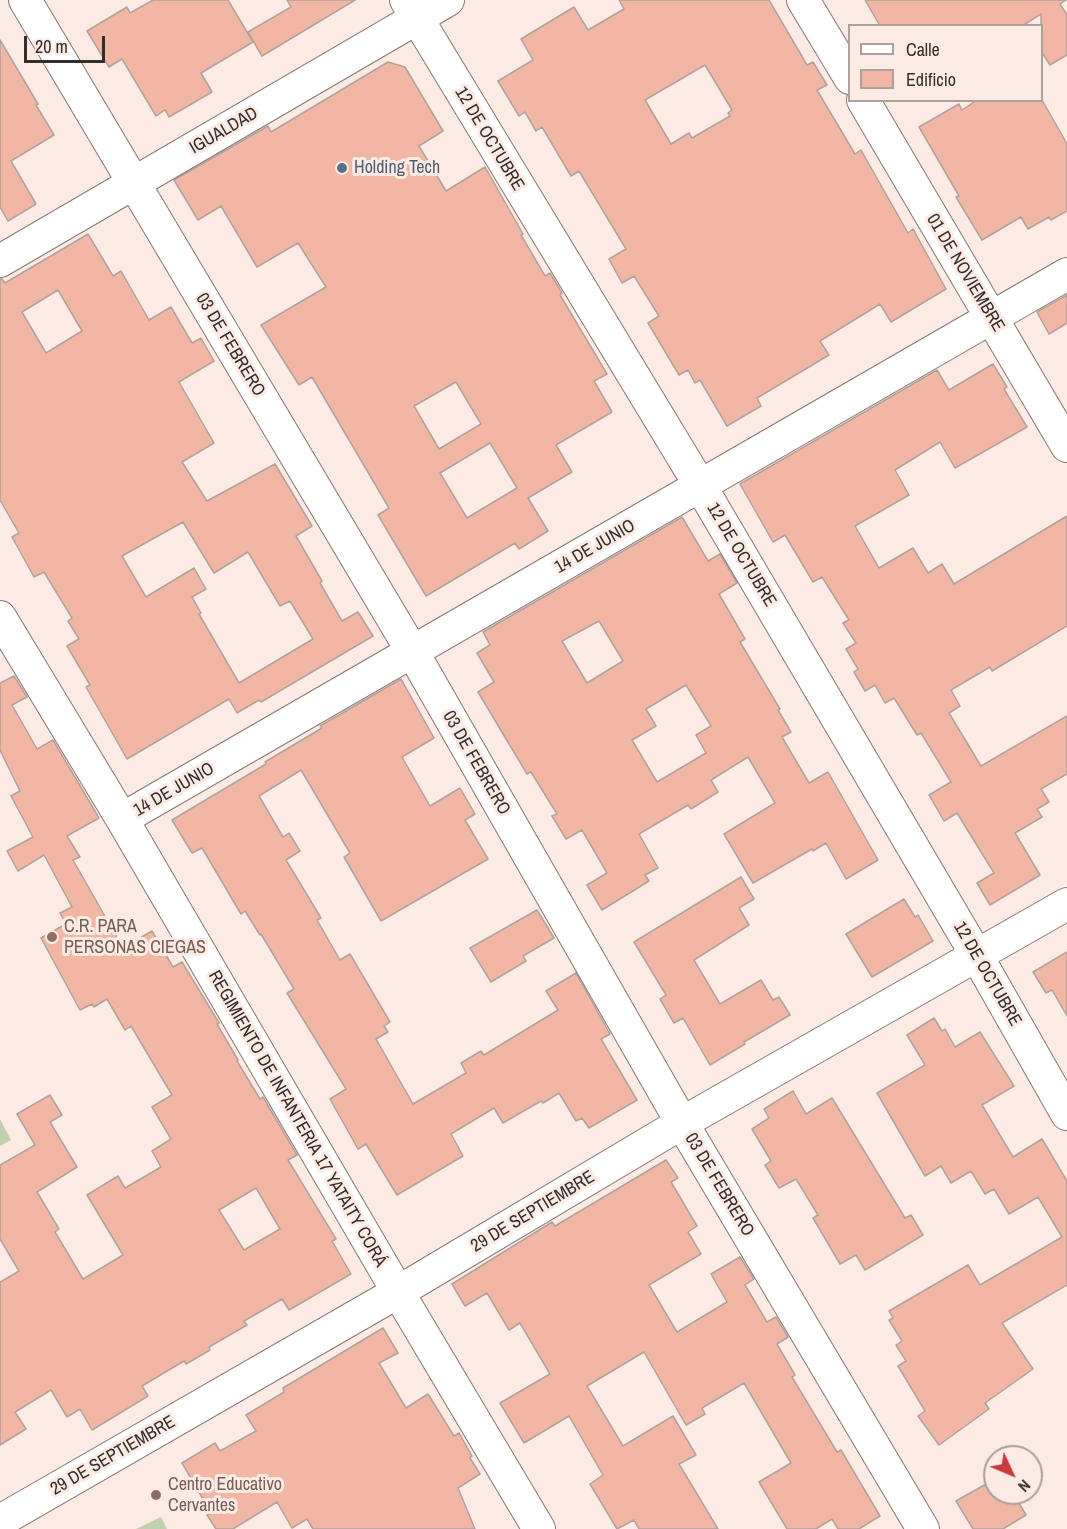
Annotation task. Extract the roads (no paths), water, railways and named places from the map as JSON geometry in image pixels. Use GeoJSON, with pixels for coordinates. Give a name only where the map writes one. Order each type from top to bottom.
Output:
{"type":"FeatureCollection","features":[{"type":"Feature","properties":{"kind":"street","name":"03 DE FEBRERO"},"geometry":{"type":"LineString","coordinates":[[25,0],[412,651],[682,1123],[923,1529]]}},
{"type":"Feature","properties":{"kind":"street","name":"IGUALDAD"},"geometry":{"type":"LineString","coordinates":[[0,261],[134,183],[411,9],[448,0]]}},
{"type":"Feature","properties":{"kind":"street"},"geometry":{"type":"LineString","coordinates":[[803,0],[848,76]]}},
{"type":"Feature","properties":{"kind":"street","name":"12 DE OCTUBRE"},"geometry":{"type":"LineString","coordinates":[[411,9],[700,487],[977,956],[1067,1114]]}},
{"type":"Feature","properties":{"kind":"street","name":"01 DE NOVIEMBRE"},"geometry":{"type":"LineString","coordinates":[[864,102],[1067,446]]}},
{"type":"Feature","properties":{"kind":"street","name":"14 DE JUNIO"},"geometry":{"type":"LineString","coordinates":[[122,819],[1067,274]]}},
{"type":"Feature","properties":{"kind":"street","name":"REGIMIENTO DE INFANTERIA 17 YATAITY CORÁ"},"geometry":{"type":"LineString","coordinates":[[0,617],[122,819],[539,1529]]}},
{"type":"Feature","properties":{"kind":"street","name":"29 DE SEPTIEMBRE"},"geometry":{"type":"LineString","coordinates":[[0,1521],[398,1292],[682,1123],[1067,904]]}},
{"type":"Feature","properties":{"kind":"place","name":"Holding Tech"},"geometry":{"type":"Point","coordinates":[342,168]}},
{"type":"Feature","properties":{"kind":"place","name":"C.R. PARA PERSONAS CIEGAS"},"geometry":{"type":"Point","coordinates":[52,937]}},
{"type":"Feature","properties":{"kind":"place","name":"Centro Educativo Cervantes"},"geometry":{"type":"Point","coordinates":[156,1495]}}]}
